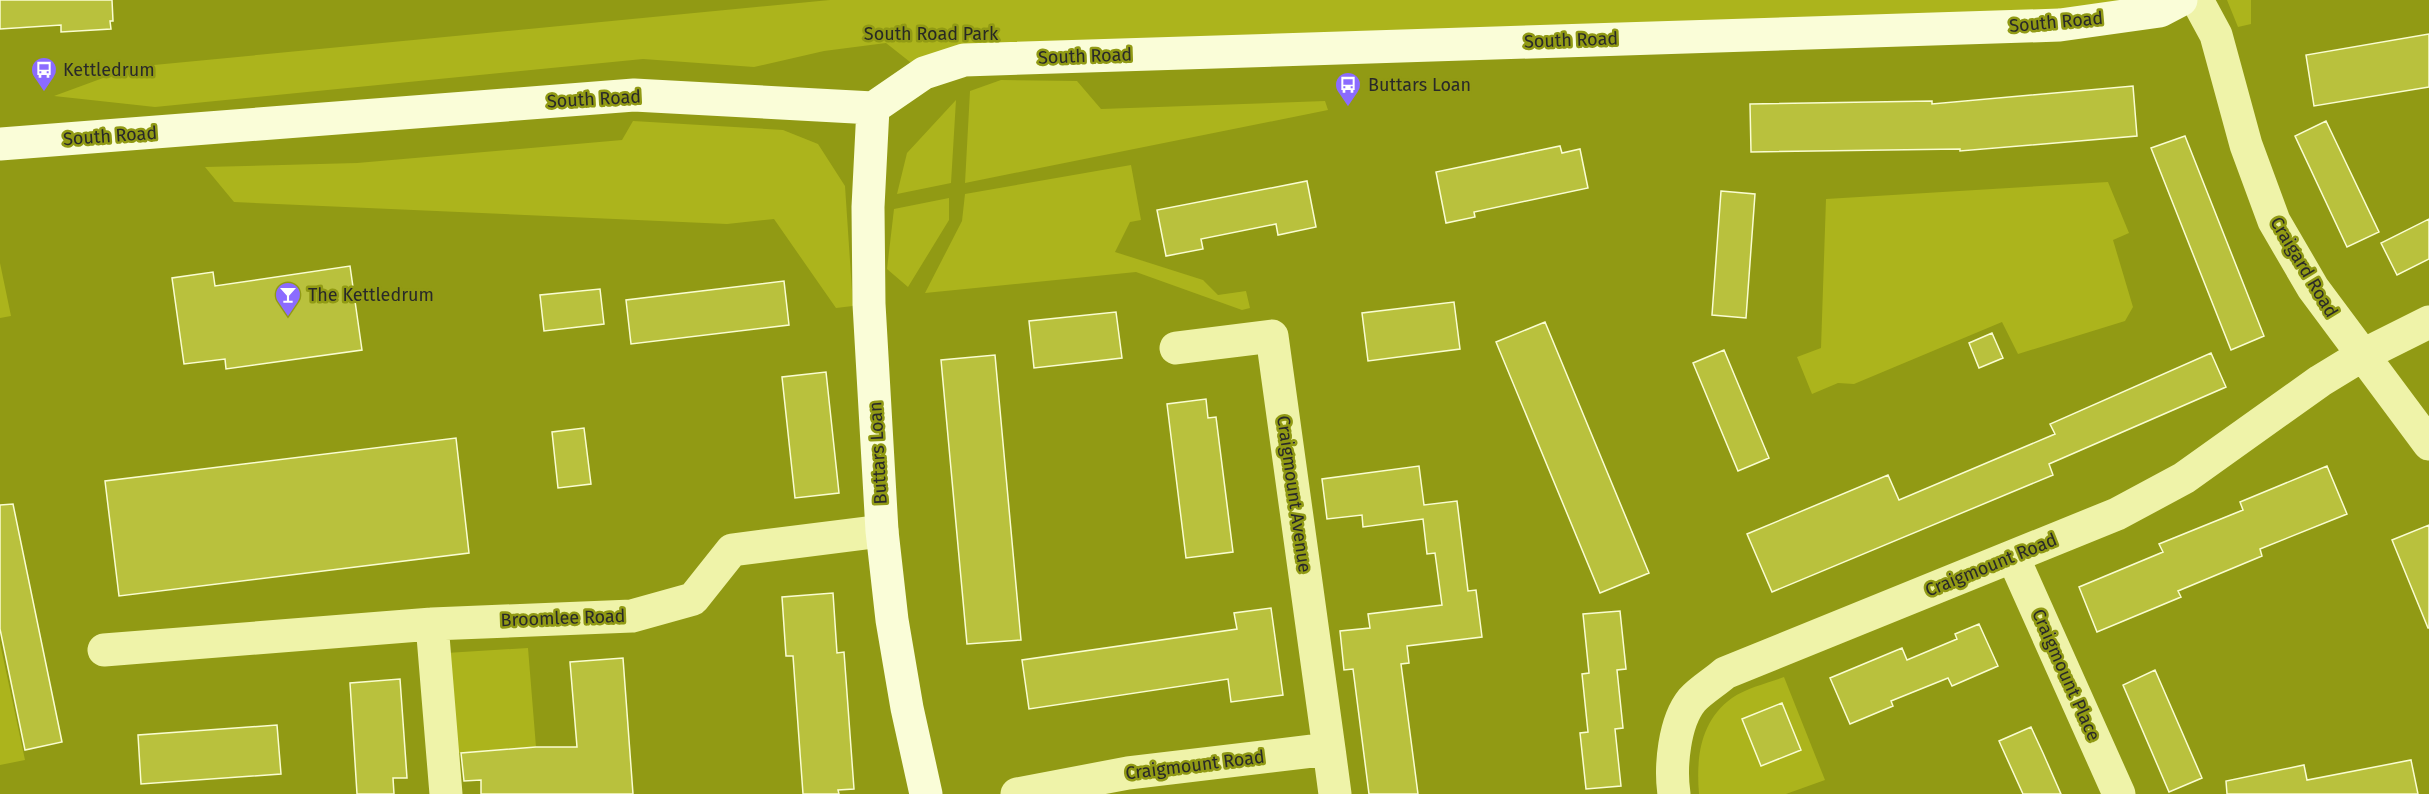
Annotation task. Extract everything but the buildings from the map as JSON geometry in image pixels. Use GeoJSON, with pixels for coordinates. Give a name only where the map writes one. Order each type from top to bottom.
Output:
{"type":"FeatureCollection","features":[{"type":"Feature","properties":{"kind":"street","name":"South Road"},"geometry":{"type":"LineString","coordinates":[[0,144],[634,94],[873,108],[924,73],[964,60],[2060,25],[2160,11],[2181,0]]}},
{"type":"Feature","properties":{"kind":"street","name":"Craigard Road"},"geometry":{"type":"LineString","coordinates":[[2197,0],[2216,35],[2246,146],[2274,221],[2313,288],[2361,356],[2429,444]]}},
{"type":"Feature","properties":{"kind":"street","name":"Buttars Loan"},"geometry":{"type":"LineString","coordinates":[[873,108],[868,207],[868,304],[882,531],[894,631],[907,708],[926,794]]}},
{"type":"Feature","properties":{"kind":"street","name":"Craigmount Road"},"geometry":{"type":"LineString","coordinates":[[1674,794],[1671,770],[1677,735],[1692,701],[1725,673],[2117,514],[2184,478],[2320,381],[2361,356],[2429,322]]}},
{"type":"Feature","properties":{"kind":"street","name":"Craigmount Avenue"},"geometry":{"type":"LineString","coordinates":[[1176,348],[1272,336],[1329,749]]}},
{"type":"Feature","properties":{"kind":"street","name":"Broomlee Road"},"geometry":{"type":"LineString","coordinates":[[104,650],[432,624],[632,616],[693,599],[732,550],[882,531]]}},
{"type":"Feature","properties":{"kind":"street","name":"Craigmount Place"},"geometry":{"type":"LineString","coordinates":[[2013,557],[2119,794]]}},
{"type":"Feature","properties":{"kind":"street"},"geometry":{"type":"LineString","coordinates":[[432,624],[446,794]]}},
{"type":"Feature","properties":{"kind":"street","name":"Craigmount Road"},"geometry":{"type":"LineString","coordinates":[[1017,794],[1128,773],[1329,749]]}},
{"type":"Feature","properties":{"kind":"street"},"geometry":{"type":"LineString","coordinates":[[1329,749],[1335,794]]}},
{"type":"Feature","properties":{"kind":"green space","name":"South Road Park"},"geometry":{"type":"Polygon","coordinates":[[[830,0],[2181,0],[2160,11],[924,73],[886,43],[824,51],[754,67],[643,59],[155,107],[54,96],[133,67],[830,0]]]}},
{"type":"Feature","properties":{"kind":"green space"},"geometry":{"type":"Polygon","coordinates":[[[2227,0],[2251,0],[2251,24],[2238,27],[2227,0]]]}},
{"type":"Feature","properties":{"kind":"green space"},"geometry":{"type":"Polygon","coordinates":[[[1001,80],[1077,81],[1101,109],[1325,101],[1328,110],[965,183],[970,91],[1001,80]]]}},
{"type":"Feature","properties":{"kind":"green space"},"geometry":{"type":"Polygon","coordinates":[[[956,100],[951,183],[897,194],[907,153],[956,100]]]}},
{"type":"Feature","properties":{"kind":"green space"},"geometry":{"type":"Polygon","coordinates":[[[633,121],[783,130],[818,144],[845,186],[853,306],[836,308],[774,219],[727,224],[234,202],[205,167],[357,163],[622,140],[633,121]]]}},
{"type":"Feature","properties":{"kind":"green space"},"geometry":{"type":"Polygon","coordinates":[[[1131,165],[1141,220],[1130,222],[1115,252],[1203,280],[1218,295],[1246,291],[1250,308],[1242,310],[1136,272],[925,293],[962,221],[965,194],[1131,165]]]}},
{"type":"Feature","properties":{"kind":"green space"},"geometry":{"type":"Polygon","coordinates":[[[2108,182],[2129,233],[2113,240],[2133,307],[2125,321],[2018,354],[2002,322],[1854,384],[1838,383],[1812,394],[1797,357],[1821,348],[1826,199],[2108,182]]]}},
{"type":"Feature","properties":{"kind":"green space"},"geometry":{"type":"Polygon","coordinates":[[[949,198],[949,220],[908,287],[887,269],[894,209],[949,198]]]}},
{"type":"Feature","properties":{"kind":"green space"},"geometry":{"type":"Polygon","coordinates":[[[0,263],[11,316],[0,318],[0,263]]]}},
{"type":"Feature","properties":{"kind":"green space"},"geometry":{"type":"Polygon","coordinates":[[[0,643],[25,760],[0,765],[0,643]]]}},
{"type":"Feature","properties":{"kind":"green space"},"geometry":{"type":"Polygon","coordinates":[[[528,648],[536,747],[459,753],[453,748],[446,653],[528,648]]]}},
{"type":"Feature","properties":{"kind":"green space"},"geometry":{"type":"Polygon","coordinates":[[[1784,677],[1825,780],[1786,794],[1699,794],[1698,767],[1702,741],[1713,718],[1721,707],[1738,694],[1784,677]]]}},
{"type":"Feature","properties":{"kind":"place","name":"Kettledrum"},"geometry":{"type":"Point","coordinates":[44,93]}},
{"type":"Feature","properties":{"kind":"place","name":"Buttars Loan"},"geometry":{"type":"Point","coordinates":[1348,108]}},
{"type":"Feature","properties":{"kind":"place","name":"The Kettledrum"},"geometry":{"type":"Point","coordinates":[288,318]}}]}
